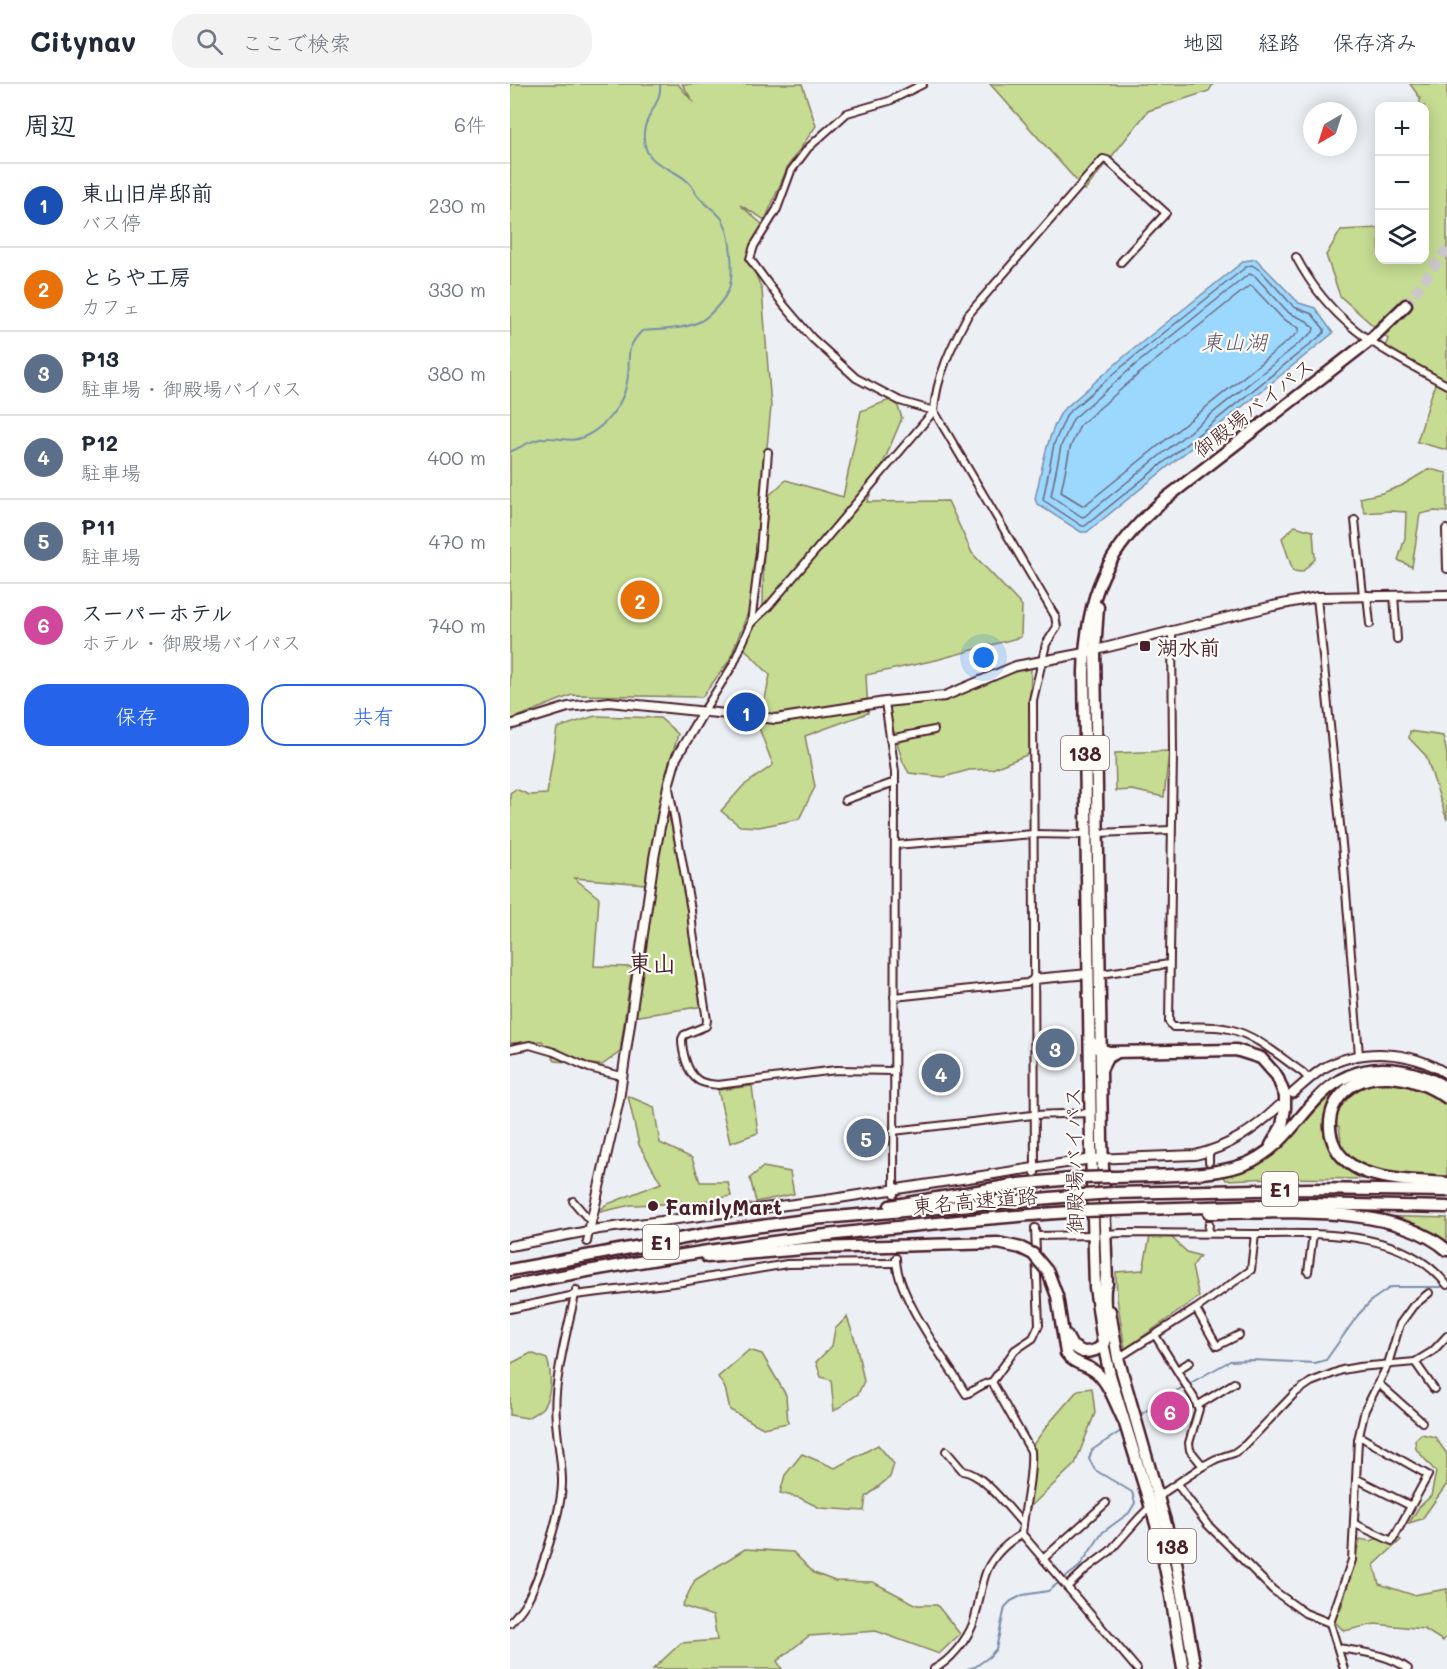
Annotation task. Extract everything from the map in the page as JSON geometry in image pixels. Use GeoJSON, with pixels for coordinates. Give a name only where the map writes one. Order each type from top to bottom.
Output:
{"type":"FeatureCollection","features":[{"type":"Feature","properties":{"kind":"highway","name":"御殿場バイパス"},"geometry":{"type":"LineString","coordinates":[[1183,1669],[1171,1596],[1150,1507],[1127,1432],[1128,1416],[1100,1235],[1092,1159],[1090,1041],[1094,974],[1090,651],[1100,599],[1109,569],[1124,540],[1136,526],[1165,499],[1369,341],[1406,305]]}},
{"type":"Feature","properties":{"kind":"highway","name":"御殿場バイパス"},"geometry":{"type":"LineString","coordinates":[[1094,974],[1102,1068],[1103,1158],[1095,1287],[1103,1343],[1128,1416],[1136,1425],[1175,1556],[1195,1669]]}},
{"type":"Feature","properties":{"kind":"highway"},"geometry":{"type":"LineString","coordinates":[[1090,1041],[1101,1050],[1116,1053],[1236,1050],[1261,1058],[1272,1068],[1283,1086],[1285,1108],[1279,1133],[1260,1156]]}},
{"type":"Feature","properties":{"kind":"highway"},"geometry":{"type":"LineString","coordinates":[[1102,1068],[1107,1058],[1116,1053]]}},
{"type":"Feature","properties":{"kind":"highway"},"geometry":{"type":"LineString","coordinates":[[813,1220],[1019,1184],[1082,1178],[1219,1171],[1242,1165],[1268,1153],[1279,1144],[1329,1087],[1359,1072],[1382,1068],[1405,1071],[1447,1088]]}},
{"type":"Feature","properties":{"kind":"highway"},"geometry":{"type":"LineString","coordinates":[[1447,1098],[1431,1088],[1408,1079],[1387,1077],[1368,1079],[1348,1089],[1338,1099],[1329,1128],[1338,1152],[1350,1164],[1364,1172],[1403,1179],[1447,1183]]}},
{"type":"Feature","properties":{"kind":"highway","name":"東名高速道路"},"geometry":{"type":"LineString","coordinates":[[510,1270],[717,1232],[813,1220],[1084,1195],[1309,1189],[1447,1191]]}},
{"type":"Feature","properties":{"kind":"highway","name":"東名高速道路"},"geometry":{"type":"LineString","coordinates":[[510,1286],[631,1263],[815,1235],[1085,1211],[1307,1204],[1447,1207]]}},
{"type":"Feature","properties":{"kind":"highway"},"geometry":{"type":"LineString","coordinates":[[1166,1207],[1181,1214],[1309,1213],[1370,1219],[1414,1230],[1447,1250]]}},
{"type":"Feature","properties":{"kind":"highway"},"geometry":{"type":"LineString","coordinates":[[631,1263],[815,1248],[998,1243],[1021,1248],[1033,1254],[1048,1272],[1055,1287],[1068,1356],[1101,1377],[1128,1416]]}},
{"type":"Feature","properties":{"kind":"highway"},"geometry":{"type":"LineString","coordinates":[[1061,1318],[1068,1340],[1075,1349],[1088,1352],[1103,1343],[1107,1332],[1106,1276]]}},
{"type":"Feature","properties":{"kind":"street"},"geometry":{"type":"LineString","coordinates":[[923,84],[889,101],[847,113],[808,148],[791,171],[777,209],[754,246],[750,260],[812,338],[856,378],[900,401],[934,411]]}},
{"type":"Feature","properties":{"kind":"street"},"geometry":{"type":"LineString","coordinates":[[1034,1170],[1033,700],[1046,644],[1057,627],[1055,616],[934,411],[935,393],[953,342],[968,315],[1103,159],[1107,160],[1166,213],[1121,262]]}},
{"type":"Feature","properties":{"kind":"street"},"geometry":{"type":"LineString","coordinates":[[1296,257],[1319,294],[1346,323],[1369,341],[1447,385]]}},
{"type":"Feature","properties":{"kind":"street"},"geometry":{"type":"LineString","coordinates":[[751,623],[768,607],[934,411]]}},
{"type":"Feature","properties":{"kind":"street"},"geometry":{"type":"LineString","coordinates":[[587,1242],[606,1161],[622,1076],[654,858],[669,786],[676,758],[733,665],[751,623],[760,551],[768,452]]}},
{"type":"Feature","properties":{"kind":"street"},"geometry":{"type":"LineString","coordinates":[[1355,520],[1370,624]]}},
{"type":"Feature","properties":{"kind":"street"},"geometry":{"type":"LineString","coordinates":[[1446,528],[1447,569]]}},
{"type":"Feature","properties":{"kind":"street"},"geometry":{"type":"LineString","coordinates":[[1394,595],[1397,639]]}},
{"type":"Feature","properties":{"kind":"street"},"geometry":{"type":"LineString","coordinates":[[510,725],[568,707],[609,702],[776,719],[885,702],[945,696],[1016,666],[1090,651],[1317,597],[1447,595]]}},
{"type":"Feature","properties":{"kind":"street"},"geometry":{"type":"LineString","coordinates":[[1317,597],[1343,854],[1359,1055]]}},
{"type":"Feature","properties":{"kind":"street"},"geometry":{"type":"LineString","coordinates":[[1172,630],[1173,754],[1169,1022],[1173,1027],[1227,1029],[1239,1032],[1250,1037],[1309,1079]]}},
{"type":"Feature","properties":{"kind":"street"},"geometry":{"type":"LineString","coordinates":[[885,702],[895,782],[894,1192]]}},
{"type":"Feature","properties":{"kind":"street"},"geometry":{"type":"LineString","coordinates":[[890,739],[934,730]]}},
{"type":"Feature","properties":{"kind":"street"},"geometry":{"type":"LineString","coordinates":[[845,800],[895,782]]}},
{"type":"Feature","properties":{"kind":"street"},"geometry":{"type":"LineString","coordinates":[[669,786],[691,910],[707,1020],[706,1026],[684,1035],[682,1039],[685,1059],[694,1077],[699,1081],[718,1085],[836,1070],[893,1071]]}},
{"type":"Feature","properties":{"kind":"street"},"geometry":{"type":"LineString","coordinates":[[895,846],[1033,834],[1171,830]]}},
{"type":"Feature","properties":{"kind":"street"},"geometry":{"type":"LineString","coordinates":[[894,997],[1027,983],[1034,979],[1169,964]]}},
{"type":"Feature","properties":{"kind":"street"},"geometry":{"type":"LineString","coordinates":[[510,1049],[531,1045],[554,1052],[589,1068],[622,1076]]}},
{"type":"Feature","properties":{"kind":"street"},"geometry":{"type":"LineString","coordinates":[[1293,1093],[1309,1079],[1333,1064],[1359,1055],[1385,1054],[1414,1059],[1447,1074]]}},
{"type":"Feature","properties":{"kind":"street"},"geometry":{"type":"LineString","coordinates":[[510,1246],[589,1231],[894,1192],[1092,1159],[1179,1157],[1209,1152],[1250,1132],[1279,1106]]}},
{"type":"Feature","properties":{"kind":"street"},"geometry":{"type":"LineString","coordinates":[[893,1131],[1033,1115],[1090,1113]]}},
{"type":"Feature","properties":{"kind":"street"},"geometry":{"type":"LineString","coordinates":[[1209,1152],[1209,1162]]}},
{"type":"Feature","properties":{"kind":"street"},"geometry":{"type":"LineString","coordinates":[[573,1201],[591,1222]]}},
{"type":"Feature","properties":{"kind":"street"},"geometry":{"type":"LineString","coordinates":[[1208,1233],[1209,1224]]}},
{"type":"Feature","properties":{"kind":"street"},"geometry":{"type":"LineString","coordinates":[[510,1309],[576,1292],[682,1282],[787,1264],[896,1260],[899,1280],[940,1354],[966,1394],[984,1383],[992,1382],[1015,1350],[1036,1333],[1039,1325],[1035,1228]]}},
{"type":"Feature","properties":{"kind":"street"},"geometry":{"type":"LineString","coordinates":[[1036,1236],[1121,1233],[1346,1236],[1388,1246],[1421,1262],[1447,1285]]}},
{"type":"Feature","properties":{"kind":"street"},"geometry":{"type":"LineString","coordinates":[[1118,1358],[1251,1270],[1255,1234]]}},
{"type":"Feature","properties":{"kind":"street"},"geometry":{"type":"LineString","coordinates":[[1308,1272],[1313,1234]]}},
{"type":"Feature","properties":{"kind":"street"},"geometry":{"type":"LineString","coordinates":[[510,1623],[531,1594],[559,1502],[562,1482],[556,1425],[556,1394],[566,1331],[576,1292]]}},
{"type":"Feature","properties":{"kind":"street"},"geometry":{"type":"LineString","coordinates":[[1344,1669],[1330,1623],[1352,1560],[1359,1436],[1365,1410],[1388,1364],[1400,1324],[1413,1306],[1429,1293]]}},
{"type":"Feature","properties":{"kind":"street"},"geometry":{"type":"LineString","coordinates":[[1196,1308],[1217,1346],[1239,1335]]}},
{"type":"Feature","properties":{"kind":"street"},"geometry":{"type":"LineString","coordinates":[[1155,1335],[1197,1406],[1189,1443],[1190,1450],[1203,1466]]}},
{"type":"Feature","properties":{"kind":"street"},"geometry":{"type":"LineString","coordinates":[[1067,1587],[1110,1551],[1158,1498],[1203,1466],[1234,1453],[1245,1445],[1295,1393],[1311,1382],[1342,1370],[1415,1362],[1433,1351],[1447,1336]]}},
{"type":"Feature","properties":{"kind":"street"},"geometry":{"type":"LineString","coordinates":[[1177,1371],[1190,1362]]}},
{"type":"Feature","properties":{"kind":"street"},"geometry":{"type":"LineString","coordinates":[[1415,1362],[1434,1389]]}},
{"type":"Feature","properties":{"kind":"street"},"geometry":{"type":"LineString","coordinates":[[934,1669],[963,1641],[972,1625],[987,1570],[996,1555],[1022,1534],[1032,1461],[1031,1451],[992,1382]]}},
{"type":"Feature","properties":{"kind":"street"},"geometry":{"type":"LineString","coordinates":[[1197,1406],[1233,1383]]}},
{"type":"Feature","properties":{"kind":"street"},"geometry":{"type":"LineString","coordinates":[[1378,1383],[1422,1422]]}},
{"type":"Feature","properties":{"kind":"street"},"geometry":{"type":"LineString","coordinates":[[1355,1524],[1392,1541],[1428,1475],[1359,1436]]}},
{"type":"Feature","properties":{"kind":"street"},"geometry":{"type":"LineString","coordinates":[[946,1451],[963,1471],[972,1472],[993,1490],[1023,1524]]}},
{"type":"Feature","properties":{"kind":"street"},"geometry":{"type":"LineString","coordinates":[[1357,1479],[1411,1506]]}},
{"type":"Feature","properties":{"kind":"street"},"geometry":{"type":"LineString","coordinates":[[1177,1484],[1207,1524],[1273,1590],[1305,1613],[1330,1623]]}},
{"type":"Feature","properties":{"kind":"street"},"geometry":{"type":"LineString","coordinates":[[1043,1559],[1106,1503]]}},
{"type":"Feature","properties":{"kind":"street"},"geometry":{"type":"LineString","coordinates":[[1022,1534],[1137,1669]]}},
{"type":"Feature","properties":{"kind":"street"},"geometry":{"type":"LineString","coordinates":[[1338,1648],[1384,1657],[1408,1669]]}},
{"type":"Feature","properties":{"kind":"green space"},"geometry":{"type":"Polygon","coordinates":[[[510,84],[678,84],[694,103],[682,84],[802,84],[816,126],[788,166],[765,220],[740,205],[763,225],[750,260],[762,290],[771,407],[751,605],[729,661],[702,697],[572,695],[510,720],[510,84]]]}},
{"type":"Feature","properties":{"kind":"green space"},"geometry":{"type":"Polygon","coordinates":[[[990,84],[1213,84],[1209,91],[1148,111],[1085,190],[990,84]]]}},
{"type":"Feature","properties":{"kind":"green space"},"geometry":{"type":"Polygon","coordinates":[[[1410,84],[1447,84],[1447,450],[1417,442],[1437,377],[1402,359],[1385,347],[1388,339],[1340,296],[1326,255],[1341,230],[1375,228],[1375,264],[1429,264],[1429,102],[1420,102],[1420,98],[1410,84]]]}},
{"type":"Feature","properties":{"kind":"green space"},"geometry":{"type":"Polygon","coordinates":[[[895,398],[902,418],[867,502],[948,501],[972,553],[1022,606],[1021,637],[936,660],[866,675],[868,713],[805,736],[815,787],[799,819],[759,827],[740,826],[721,811],[743,786],[773,765],[759,728],[770,675],[742,646],[763,612],[764,500],[786,480],[843,497],[861,411],[895,398]]]}},
{"type":"Feature","properties":{"kind":"green space"},"geometry":{"type":"Polygon","coordinates":[[[1429,469],[1447,473],[1447,512],[1434,511],[1420,514],[1412,567],[1398,560],[1405,538],[1406,512],[1365,513],[1360,498],[1401,486],[1429,469]]]}},
{"type":"Feature","properties":{"kind":"green space"},"geometry":{"type":"Polygon","coordinates":[[[1295,526],[1313,531],[1315,559],[1302,572],[1293,571],[1282,538],[1295,526]]]}},
{"type":"Feature","properties":{"kind":"green space"},"geometry":{"type":"Polygon","coordinates":[[[1031,667],[1029,754],[992,769],[969,770],[944,777],[909,773],[903,762],[886,707],[1031,667]]]}},
{"type":"Feature","properties":{"kind":"green space"},"geometry":{"type":"Polygon","coordinates":[[[595,716],[660,718],[678,734],[662,794],[683,865],[704,1006],[632,1017],[643,933],[645,884],[574,878],[599,898],[594,966],[632,967],[620,1052],[602,1065],[555,1061],[542,1041],[510,1043],[510,793],[516,789],[529,795],[547,794],[557,728],[595,716]]]}},
{"type":"Feature","properties":{"kind":"green space"},"geometry":{"type":"Polygon","coordinates":[[[1410,731],[1443,736],[1447,754],[1447,820],[1426,756],[1409,738],[1410,731]]]}},
{"type":"Feature","properties":{"kind":"green space"},"geometry":{"type":"Polygon","coordinates":[[[1169,751],[1164,797],[1132,790],[1116,791],[1115,753],[1169,751]]]}},
{"type":"Feature","properties":{"kind":"green space"},"geometry":{"type":"Polygon","coordinates":[[[1360,1075],[1342,1090],[1328,1143],[1380,1179],[1226,1180],[1223,1175],[1243,1169],[1330,1090],[1360,1075]]]}},
{"type":"Feature","properties":{"kind":"green space"},"geometry":{"type":"Polygon","coordinates":[[[1377,1082],[1414,1086],[1447,1103],[1447,1177],[1403,1175],[1373,1169],[1359,1163],[1339,1143],[1341,1140],[1339,1126],[1335,1125],[1340,1109],[1355,1092],[1377,1082]]]}},
{"type":"Feature","properties":{"kind":"green space"},"geometry":{"type":"Polygon","coordinates":[[[752,1086],[758,1133],[730,1143],[718,1090],[752,1086]]]}},
{"type":"Feature","properties":{"kind":"green space"},"geometry":{"type":"Polygon","coordinates":[[[628,1096],[654,1107],[660,1143],[692,1158],[700,1182],[728,1182],[731,1196],[692,1203],[631,1205],[600,1212],[605,1205],[661,1183],[639,1145],[628,1096]]]}},
{"type":"Feature","properties":{"kind":"green space"},"geometry":{"type":"Polygon","coordinates":[[[763,1167],[790,1172],[794,1194],[756,1202],[750,1178],[763,1167]]]}},
{"type":"Feature","properties":{"kind":"green space"},"geometry":{"type":"Polygon","coordinates":[[[1375,1216],[1447,1218],[1447,1245],[1413,1225],[1375,1216]]]}},
{"type":"Feature","properties":{"kind":"green space"},"geometry":{"type":"Polygon","coordinates":[[[1150,1236],[1170,1236],[1187,1252],[1200,1256],[1192,1267],[1199,1297],[1125,1349],[1117,1298],[1116,1272],[1143,1270],[1150,1236]]]}},
{"type":"Feature","properties":{"kind":"green space"},"geometry":{"type":"Polygon","coordinates":[[[847,1317],[856,1343],[864,1381],[858,1394],[834,1411],[831,1380],[821,1377],[816,1362],[832,1346],[835,1329],[847,1317]]]}},
{"type":"Feature","properties":{"kind":"green space"},"geometry":{"type":"Polygon","coordinates":[[[749,1350],[762,1354],[786,1395],[788,1423],[763,1428],[730,1410],[725,1388],[718,1377],[749,1350]]]}},
{"type":"Feature","properties":{"kind":"green space"},"geometry":{"type":"Polygon","coordinates":[[[531,1353],[547,1359],[550,1371],[550,1390],[546,1402],[542,1408],[527,1418],[510,1415],[510,1364],[531,1353]]]}},
{"type":"Feature","properties":{"kind":"green space"},"geometry":{"type":"Polygon","coordinates":[[[1092,1388],[1095,1413],[1075,1464],[1029,1508],[1032,1446],[1078,1390],[1092,1388]]]}},
{"type":"Feature","properties":{"kind":"green space"},"geometry":{"type":"Polygon","coordinates":[[[1421,1434],[1435,1437],[1447,1454],[1447,1484],[1422,1519],[1409,1523],[1419,1507],[1431,1496],[1436,1472],[1416,1449],[1415,1440],[1421,1434]]]}},
{"type":"Feature","properties":{"kind":"green space"},"geometry":{"type":"Polygon","coordinates":[[[878,1445],[894,1464],[890,1477],[866,1497],[864,1511],[820,1508],[800,1498],[780,1493],[785,1475],[802,1454],[835,1468],[878,1445]]]}},
{"type":"Feature","properties":{"kind":"green space"},"geometry":{"type":"Polygon","coordinates":[[[1390,1534],[1401,1540],[1374,1565],[1379,1584],[1413,1595],[1447,1589],[1447,1636],[1443,1641],[1424,1629],[1375,1624],[1344,1631],[1334,1621],[1342,1606],[1360,1539],[1370,1541],[1390,1534]]]}},
{"type":"Feature","properties":{"kind":"green space"},"geometry":{"type":"Polygon","coordinates":[[[745,1549],[793,1552],[814,1573],[835,1581],[873,1582],[917,1605],[937,1605],[960,1634],[939,1654],[876,1631],[809,1636],[777,1661],[782,1669],[653,1669],[681,1643],[717,1640],[713,1616],[682,1606],[695,1580],[745,1549]]]}},
{"type":"Feature","properties":{"kind":"water","name":"東山湖"},"geometry":{"type":"Polygon","coordinates":[[[1256,259],[1299,303],[1315,308],[1333,333],[1087,532],[1081,532],[1037,504],[1035,499],[1045,454],[1062,411],[1126,355],[1244,261],[1256,259]]]}},
{"type":"Feature","properties":{"kind":"waterway"},"geometry":{"type":"LineString","coordinates":[[510,452],[539,439],[576,439],[600,427],[622,399],[627,382],[630,350],[642,331],[680,328],[701,321],[716,308],[728,291],[731,254],[728,234],[722,219],[699,197],[688,182],[659,164],[646,149],[644,129],[658,100],[660,84]]}},
{"type":"Feature","properties":{"kind":"waterway"},"geometry":{"type":"LineString","coordinates":[[1140,1415],[1176,1391],[1230,1361],[1315,1363],[1326,1360],[1358,1315],[1372,1300],[1391,1287],[1441,1287]]}},
{"type":"Feature","properties":{"kind":"waterway"},"geometry":{"type":"LineString","coordinates":[[967,1669],[975,1667],[996,1649],[1005,1607],[1011,1601],[1023,1595],[1048,1591],[1079,1567],[1103,1532],[1129,1513],[1135,1503],[1132,1492],[1095,1470],[1089,1459],[1092,1450],[1124,1429]]}},
{"type":"Feature","properties":{"kind":"tunnel"},"geometry":{"type":"LineString","coordinates":[[1406,305],[1447,249]]}},
{"type":"Feature","properties":{"kind":"tunnel"},"geometry":{"type":"LineString","coordinates":[[1209,1162],[1209,1224]]}},
{"type":"Feature","properties":{"kind":"tunnel"},"geometry":{"type":"LineString","coordinates":[[1035,1173],[1035,1228]]}},
{"type":"Feature","properties":{"kind":"tunnel"},"geometry":{"type":"LineString","coordinates":[[894,1194],[896,1258]]}},
{"type":"Feature","properties":{"kind":"tunnel"},"geometry":{"type":"LineString","coordinates":[[576,1290],[587,1242]]}},
{"type":"Feature","properties":{"kind":"place","name":"とらや工房"},"geometry":{"type":"Point","coordinates":[640,600]}},
{"type":"Feature","properties":{"kind":"place","name":"湖水前"},"geometry":{"type":"Point","coordinates":[1145,646]}},
{"type":"Feature","properties":{"kind":"place","name":"東山旧岸邸前"},"geometry":{"type":"Point","coordinates":[746,712]}},
{"type":"Feature","properties":{"kind":"place","name":"P13"},"geometry":{"type":"Point","coordinates":[1055,1048]}},
{"type":"Feature","properties":{"kind":"place","name":"P12"},"geometry":{"type":"Point","coordinates":[941,1073]}},
{"type":"Feature","properties":{"kind":"place","name":"P11"},"geometry":{"type":"Point","coordinates":[866,1138]}},
{"type":"Feature","properties":{"kind":"place","name":"FamilyMart"},"geometry":{"type":"Point","coordinates":[653,1206]}},
{"type":"Feature","properties":{"kind":"place","name":"スーパーホテル"},"geometry":{"type":"Point","coordinates":[1170,1411]}},
{"type":"Feature","properties":{"kind":"district","name":"東山"},"geometry":{"type":"Point","coordinates":[652,962]}}]}
